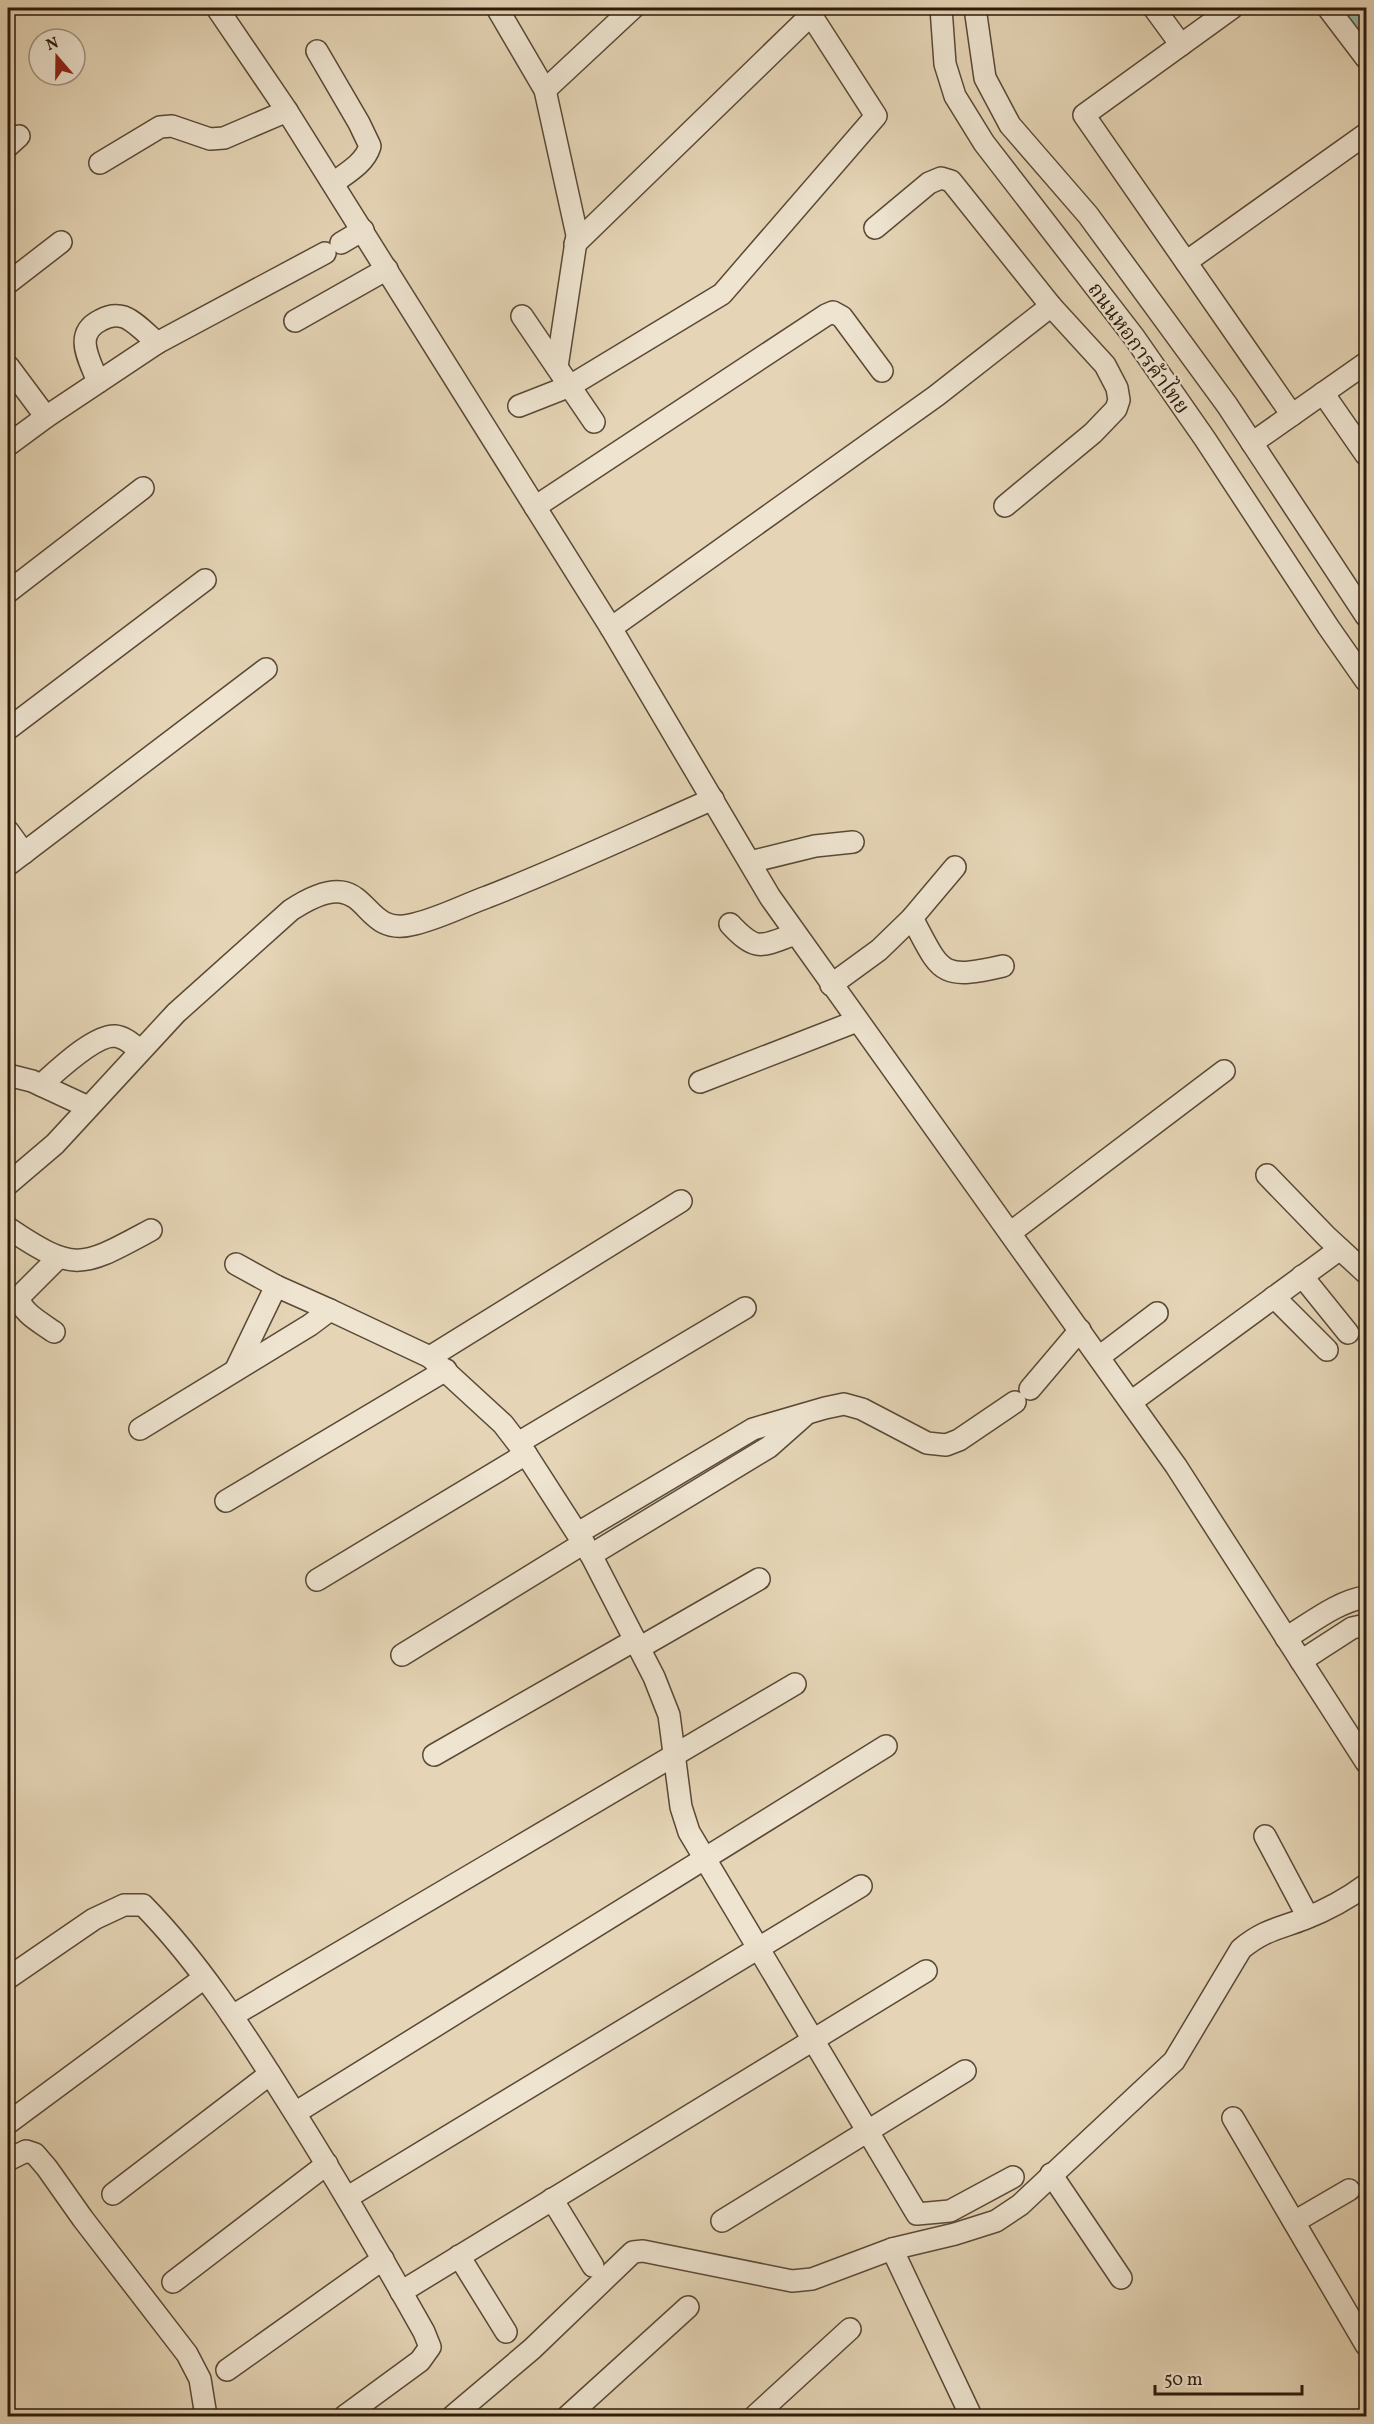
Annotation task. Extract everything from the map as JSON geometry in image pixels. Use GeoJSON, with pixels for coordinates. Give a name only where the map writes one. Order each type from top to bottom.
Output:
{"type":"FeatureCollection","features":[{"type":"Feature","properties":{"kind":"street"},"geometry":{"type":"LineString","coordinates":[[217,8],[287,111],[363,230],[611,628],[795,934],[1176,1466],[1366,1762]]}},
{"type":"Feature","properties":{"kind":"street"},"geometry":{"type":"LineString","coordinates":[[497,8],[544,90],[577,235],[557,367]]}},
{"type":"Feature","properties":{"kind":"street"},"geometry":{"type":"LineString","coordinates":[[544,90],[633,8]]}},
{"type":"Feature","properties":{"kind":"street","name":"ถนนหอการค้าไทย"},"geometry":{"type":"LineString","coordinates":[[940,8],[945,64],[955,96],[984,143],[1130,333],[1205,439],[1366,681]]}},
{"type":"Feature","properties":{"kind":"street","name":"ถนนหอการค้าไทย"},"geometry":{"type":"LineString","coordinates":[[975,8],[985,78],[1010,125],[1088,215],[1227,405],[1366,616]]}},
{"type":"Feature","properties":{"kind":"street"},"geometry":{"type":"LineString","coordinates":[[1154,8],[1181,45]]}},
{"type":"Feature","properties":{"kind":"street"},"geometry":{"type":"LineString","coordinates":[[1232,8],[1084,115],[1293,415]]}},
{"type":"Feature","properties":{"kind":"street"},"geometry":{"type":"LineString","coordinates":[[1328,8],[1366,58]]}},
{"type":"Feature","properties":{"kind":"street"},"geometry":{"type":"LineString","coordinates":[[519,406],[570,386],[722,294],[876,116],[812,15],[575,244]]}},
{"type":"Feature","properties":{"kind":"street"},"geometry":{"type":"LineString","coordinates":[[317,51],[360,123],[370,146],[367,154],[359,163],[333,183]]}},
{"type":"Feature","properties":{"kind":"street"},"geometry":{"type":"LineString","coordinates":[[100,163],[160,127],[172,126],[210,139],[224,138],[287,111]]}},
{"type":"Feature","properties":{"kind":"street"},"geometry":{"type":"LineString","coordinates":[[1186,262],[1366,134]]}},
{"type":"Feature","properties":{"kind":"street"},"geometry":{"type":"LineString","coordinates":[[875,228],[929,183],[941,178],[951,181],[1051,306],[1105,365],[1117,388],[1119,400],[1116,409],[1093,433],[1005,506]]}},
{"type":"Feature","properties":{"kind":"street"},"geometry":{"type":"LineString","coordinates":[[8,445],[46,417],[157,344],[363,230]]}},
{"type":"Feature","properties":{"kind":"street"},"geometry":{"type":"LineString","coordinates":[[8,283],[61,242]]}},
{"type":"Feature","properties":{"kind":"street"},"geometry":{"type":"LineString","coordinates":[[295,321],[387,269]]}},
{"type":"Feature","properties":{"kind":"street"},"geometry":{"type":"LineString","coordinates":[[611,628],[936,396],[1051,306]]}},
{"type":"Feature","properties":{"kind":"street"},"geometry":{"type":"LineString","coordinates":[[535,507],[833,312],[842,317],[882,371]]}},
{"type":"Feature","properties":{"kind":"street"},"geometry":{"type":"LineString","coordinates":[[98,382],[85,348],[84,336],[88,329],[99,321],[114,315],[125,317],[157,344]]}},
{"type":"Feature","properties":{"kind":"street"},"geometry":{"type":"LineString","coordinates":[[522,316],[594,422]]}},
{"type":"Feature","properties":{"kind":"street"},"geometry":{"type":"LineString","coordinates":[[1252,443],[1366,363]]}},
{"type":"Feature","properties":{"kind":"street"},"geometry":{"type":"LineString","coordinates":[[8,366],[46,417]]}},
{"type":"Feature","properties":{"kind":"street"},"geometry":{"type":"LineString","coordinates":[[1323,393],[1366,455]]}},
{"type":"Feature","properties":{"kind":"street"},"geometry":{"type":"LineString","coordinates":[[8,592],[143,488]]}},
{"type":"Feature","properties":{"kind":"street"},"geometry":{"type":"LineString","coordinates":[[8,729],[205,580]]}},
{"type":"Feature","properties":{"kind":"street"},"geometry":{"type":"LineString","coordinates":[[8,831],[16,859],[266,669]]}},
{"type":"Feature","properties":{"kind":"street"},"geometry":{"type":"LineString","coordinates":[[8,1184],[55,1144],[176,1013],[291,910],[312,896],[330,891],[345,892],[355,897],[384,923],[393,927],[418,924],[533,879],[713,799]]}},
{"type":"Feature","properties":{"kind":"street"},"geometry":{"type":"LineString","coordinates":[[750,862],[815,846],[853,842]]}},
{"type":"Feature","properties":{"kind":"street"},"geometry":{"type":"LineString","coordinates":[[831,984],[879,950],[912,918],[955,867]]}},
{"type":"Feature","properties":{"kind":"street"},"geometry":{"type":"LineString","coordinates":[[912,918],[940,966],[951,972],[967,974],[1003,966]]}},
{"type":"Feature","properties":{"kind":"street"},"geometry":{"type":"LineString","coordinates":[[730,924],[745,940],[755,945],[766,945],[795,934]]}},
{"type":"Feature","properties":{"kind":"street"},"geometry":{"type":"LineString","coordinates":[[700,1082],[858,1021]]}},
{"type":"Feature","properties":{"kind":"street"},"geometry":{"type":"LineString","coordinates":[[40,1085],[91,1044],[103,1039],[113,1036],[122,1038],[140,1050]]}},
{"type":"Feature","properties":{"kind":"street"},"geometry":{"type":"LineString","coordinates":[[1011,1233],[1224,1071]]}},
{"type":"Feature","properties":{"kind":"street"},"geometry":{"type":"LineString","coordinates":[[8,1075],[18,1076],[88,1107]]}},
{"type":"Feature","properties":{"kind":"street"},"geometry":{"type":"LineString","coordinates":[[1267,1174],[1366,1273]]}},
{"type":"Feature","properties":{"kind":"street"},"geometry":{"type":"LineString","coordinates":[[226,1501],[681,1201]]}},
{"type":"Feature","properties":{"kind":"street"},"geometry":{"type":"LineString","coordinates":[[8,1228],[58,1258],[79,1262],[94,1259],[151,1230]]}},
{"type":"Feature","properties":{"kind":"street"},"geometry":{"type":"LineString","coordinates":[[1131,1402],[1340,1249]]}},
{"type":"Feature","properties":{"kind":"street"},"geometry":{"type":"LineString","coordinates":[[54,1332],[25,1310],[20,1304],[19,1297],[58,1258]]}},
{"type":"Feature","properties":{"kind":"street"},"geometry":{"type":"LineString","coordinates":[[237,1264],[276,1286],[438,1363],[503,1424],[522,1448],[584,1544],[654,1677],[669,1715],[673,1757],[686,1824],[704,1859],[917,2214],[951,2211],[1013,2177]]}},
{"type":"Feature","properties":{"kind":"street"},"geometry":{"type":"LineString","coordinates":[[1302,1276],[1348,1332]]}},
{"type":"Feature","properties":{"kind":"street"},"geometry":{"type":"LineString","coordinates":[[236,1369],[276,1286]]}},
{"type":"Feature","properties":{"kind":"street"},"geometry":{"type":"LineString","coordinates":[[1274,1298],[1327,1350]]}},
{"type":"Feature","properties":{"kind":"street"},"geometry":{"type":"LineString","coordinates":[[317,1580],[745,1308]]}},
{"type":"Feature","properties":{"kind":"street"},"geometry":{"type":"LineString","coordinates":[[140,1429],[310,1325],[330,1310]]}},
{"type":"Feature","properties":{"kind":"street"},"geometry":{"type":"LineString","coordinates":[[1100,1357],[1157,1313]]}},
{"type":"Feature","properties":{"kind":"street"},"geometry":{"type":"LineString","coordinates":[[402,1655],[584,1544],[702,1459],[753,1429],[844,1404],[862,1409],[927,1443],[946,1445],[959,1440],[1022,1395],[1080,1330]]}},
{"type":"Feature","properties":{"kind":"street"},"geometry":{"type":"LineString","coordinates":[[584,1544],[715,1481],[769,1447],[804,1416]]}},
{"type":"Feature","properties":{"kind":"street"},"geometry":{"type":"LineString","coordinates":[[702,1459],[715,1481]]}},
{"type":"Feature","properties":{"kind":"street"},"geometry":{"type":"LineString","coordinates":[[434,1755],[759,1579]]}},
{"type":"Feature","properties":{"kind":"street"},"geometry":{"type":"LineString","coordinates":[[1286,1638],[1340,1606],[1357,1598],[1366,1597]]}},
{"type":"Feature","properties":{"kind":"street"},"geometry":{"type":"LineString","coordinates":[[1301,1661],[1352,1628],[1366,1625]]}},
{"type":"Feature","properties":{"kind":"street"},"geometry":{"type":"LineString","coordinates":[[232,2016],[795,1684]]}},
{"type":"Feature","properties":{"kind":"street"},"geometry":{"type":"LineString","coordinates":[[295,2113],[886,1746]]}},
{"type":"Feature","properties":{"kind":"street"},"geometry":{"type":"LineString","coordinates":[[1265,1836],[1308,1917]]}},
{"type":"Feature","properties":{"kind":"street"},"geometry":{"type":"LineString","coordinates":[[453,2416],[532,2349],[625,2257],[633,2252],[643,2251],[792,2281],[812,2279],[892,2249],[955,2234],[996,2221],[1020,2205],[1174,2061],[1241,1949],[1258,1935],[1341,1902],[1366,1885]]}},
{"type":"Feature","properties":{"kind":"street"},"geometry":{"type":"LineString","coordinates":[[348,2197],[861,1886]]}},
{"type":"Feature","properties":{"kind":"street"},"geometry":{"type":"LineString","coordinates":[[8,1978],[94,1919],[124,1905],[143,1905],[204,1978],[232,2016],[348,2197],[424,2332],[430,2347],[420,2361],[345,2416]]}},
{"type":"Feature","properties":{"kind":"street"},"geometry":{"type":"LineString","coordinates":[[401,2292],[926,1971]]}},
{"type":"Feature","properties":{"kind":"street"},"geometry":{"type":"LineString","coordinates":[[8,2123],[204,1978]]}},
{"type":"Feature","properties":{"kind":"street"},"geometry":{"type":"LineString","coordinates":[[722,2222],[966,2070]]}},
{"type":"Feature","properties":{"kind":"street"},"geometry":{"type":"LineString","coordinates":[[113,2194],[270,2074]]}},
{"type":"Feature","properties":{"kind":"street"},"geometry":{"type":"LineString","coordinates":[[1233,2118],[1364,2336]]}},
{"type":"Feature","properties":{"kind":"street"},"geometry":{"type":"LineString","coordinates":[[8,2160],[26,2151],[35,2154],[47,2168],[83,2219],[187,2354],[200,2379],[206,2416]]}},
{"type":"Feature","properties":{"kind":"street"},"geometry":{"type":"LineString","coordinates":[[173,2282],[327,2164]]}},
{"type":"Feature","properties":{"kind":"street"},"geometry":{"type":"LineString","coordinates":[[1051,2174],[1121,2278]]}},
{"type":"Feature","properties":{"kind":"street"},"geometry":{"type":"LineString","coordinates":[[1294,2222],[1349,2190]]}},
{"type":"Feature","properties":{"kind":"street"},"geometry":{"type":"LineString","coordinates":[[552,2199],[593,2266]]}},
{"type":"Feature","properties":{"kind":"street"},"geometry":{"type":"LineString","coordinates":[[892,2249],[971,2416]]}},
{"type":"Feature","properties":{"kind":"street"},"geometry":{"type":"LineString","coordinates":[[459,2256],[506,2332]]}},
{"type":"Feature","properties":{"kind":"street"},"geometry":{"type":"LineString","coordinates":[[227,2370],[383,2259]]}},
{"type":"Feature","properties":{"kind":"street"},"geometry":{"type":"LineString","coordinates":[[568,2416],[688,2307]]}},
{"type":"Feature","properties":{"kind":"street"},"geometry":{"type":"LineString","coordinates":[[755,2416],[850,2329]]}},
{"type":"Feature","properties":{"kind":"waterway"},"geometry":{"type":"LineString","coordinates":[[1358,8],[1366,17]]}}]}
